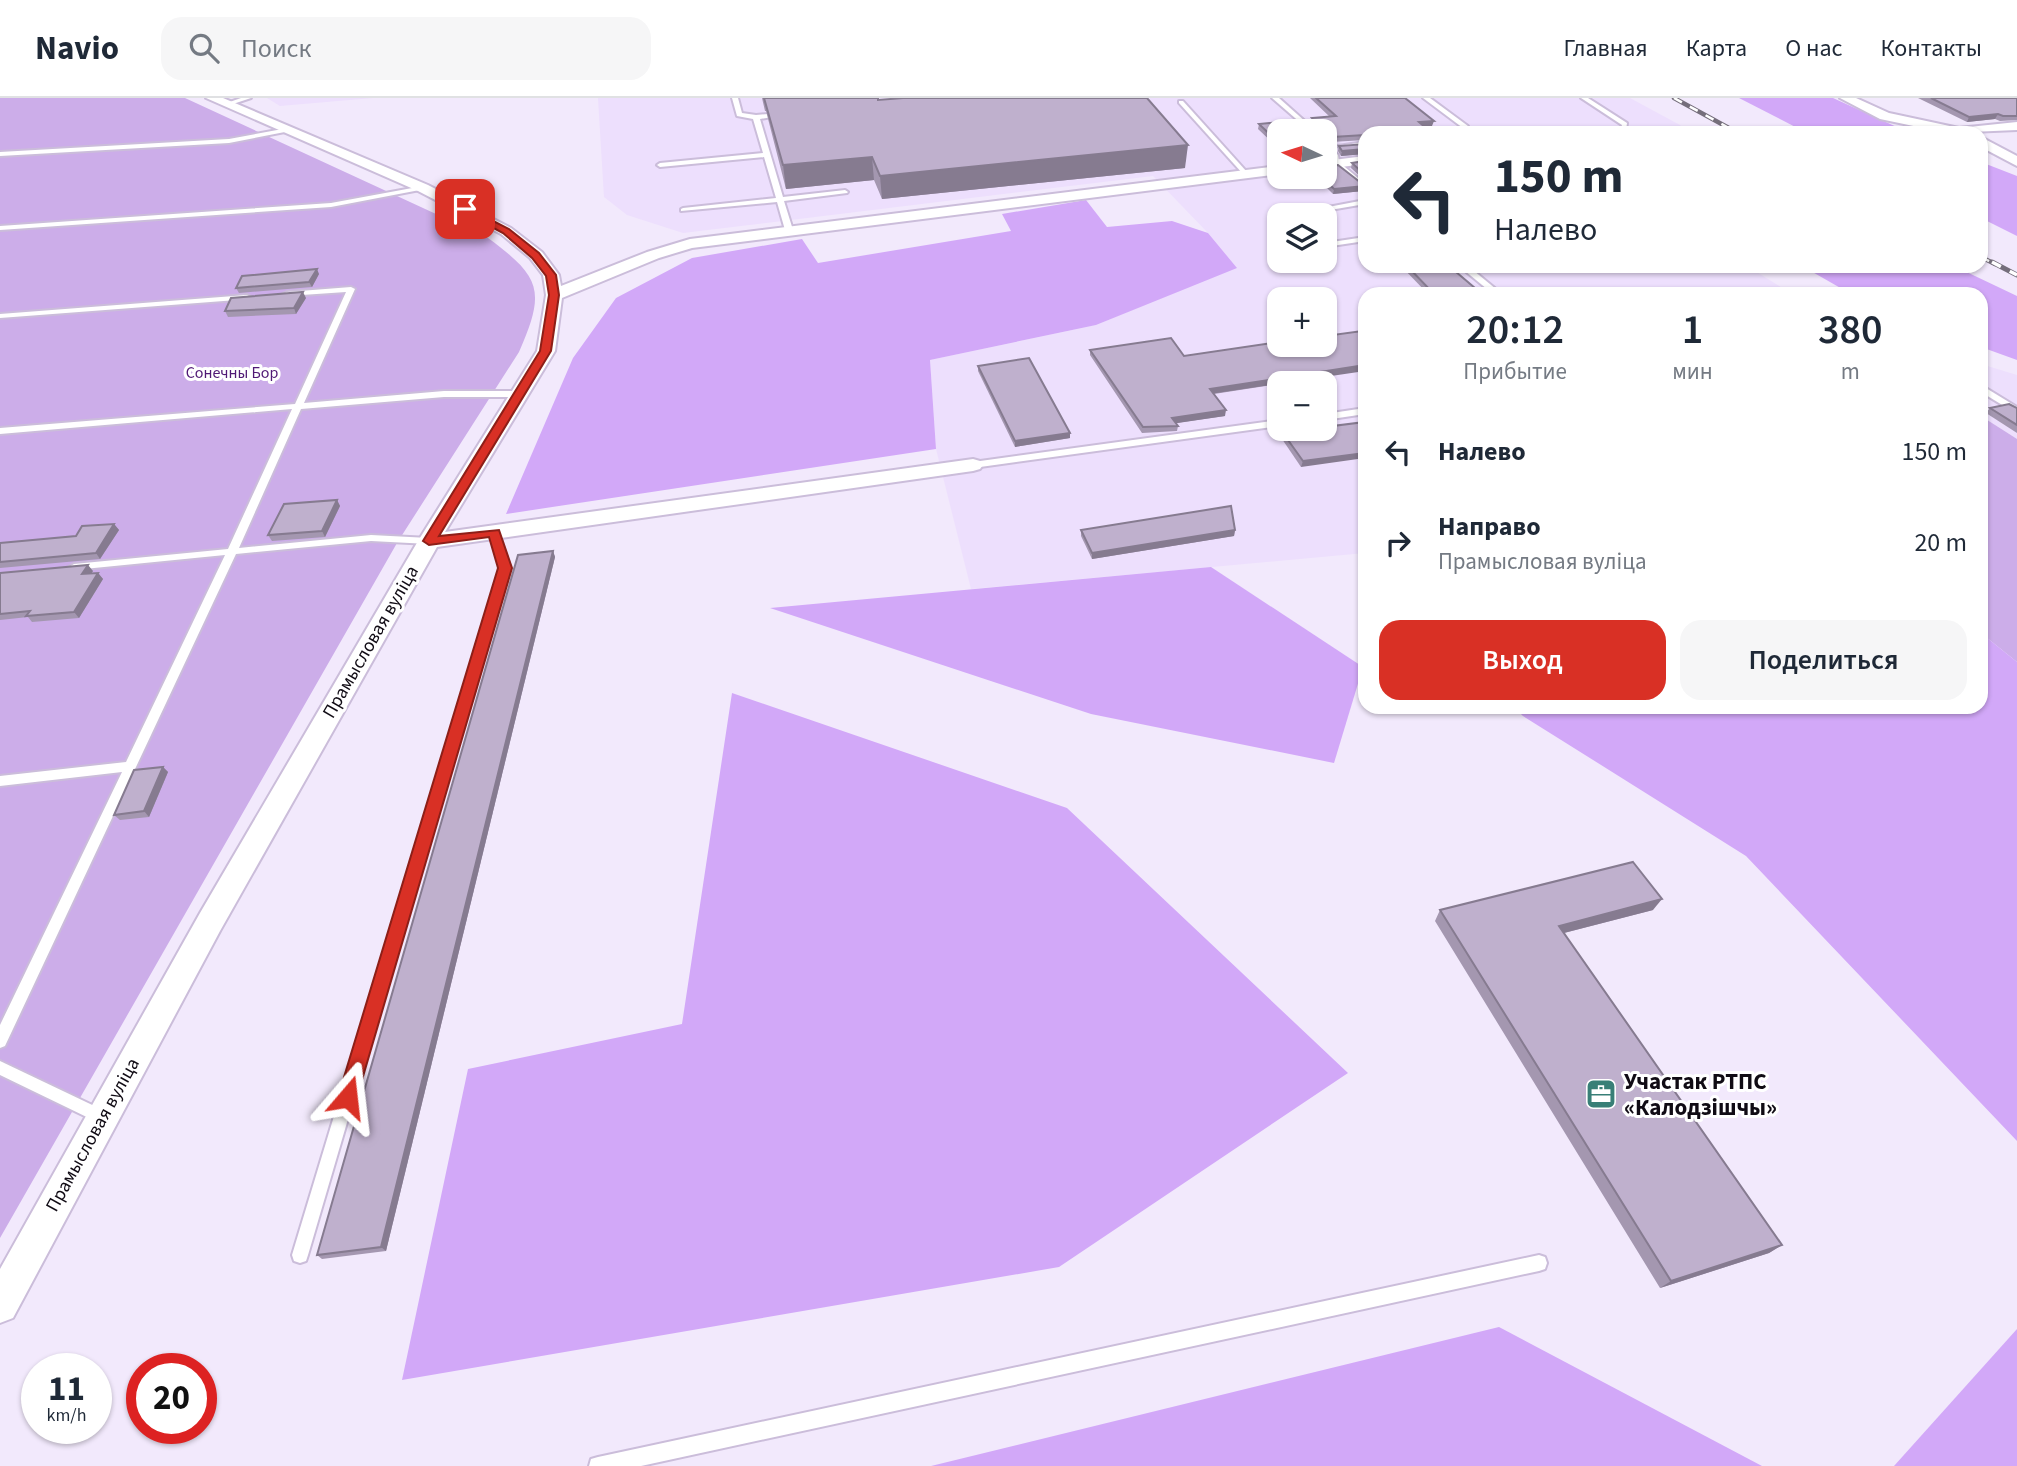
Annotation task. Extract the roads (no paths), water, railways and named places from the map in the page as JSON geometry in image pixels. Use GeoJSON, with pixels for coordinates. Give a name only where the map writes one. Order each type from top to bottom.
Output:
{"type":"FeatureCollection","features":[{"type":"Feature","properties":{"kind":"street"},"geometry":{"type":"LineString","coordinates":[[1846,98],[1885,116],[1934,126]]}},
{"type":"Feature","properties":{"kind":"street","name":"Прамысловая вуліца"},"geometry":{"type":"LineString","coordinates":[[0,1305],[210,922],[429,541],[546,351],[554,295],[551,275],[536,256],[506,231],[424,188],[288,130],[229,100]]}},
{"type":"Feature","properties":{"kind":"street"},"geometry":{"type":"LineString","coordinates":[[1988,129],[2017,126]]}},
{"type":"Feature","properties":{"kind":"street"},"geometry":{"type":"LineString","coordinates":[[1988,145],[2017,162]]}},
{"type":"Feature","properties":{"kind":"street"},"geometry":{"type":"LineString","coordinates":[[1337,163],[1358,161]]}},
{"type":"Feature","properties":{"kind":"street"},"geometry":{"type":"LineString","coordinates":[[554,295],[653,255],[690,244],[1267,171]]}},
{"type":"Feature","properties":{"kind":"street"},"geometry":{"type":"LineString","coordinates":[[429,541],[973,465]]}},
{"type":"Feature","properties":{"kind":"lane"},"geometry":{"type":"LineString","coordinates":[[735,98],[739,114],[756,117],[795,113]]}},
{"type":"Feature","properties":{"kind":"lane"},"geometry":{"type":"LineString","coordinates":[[1275,98],[1299,119]]}},
{"type":"Feature","properties":{"kind":"lane"},"geometry":{"type":"LineString","coordinates":[[1426,98],[1465,126]]}},
{"type":"Feature","properties":{"kind":"lane"},"geometry":{"type":"LineString","coordinates":[[1584,98],[1625,126]]}},
{"type":"Feature","properties":{"kind":"lane"},"geometry":{"type":"LineString","coordinates":[[1181,102],[1245,173]]}},
{"type":"Feature","properties":{"kind":"lane"},"geometry":{"type":"LineString","coordinates":[[756,117],[789,230]]}},
{"type":"Feature","properties":{"kind":"lane"},"geometry":{"type":"LineString","coordinates":[[0,154],[229,141],[288,130]]}},
{"type":"Feature","properties":{"kind":"lane"},"geometry":{"type":"LineString","coordinates":[[1337,145],[1358,144]]}},
{"type":"Feature","properties":{"kind":"lane"},"geometry":{"type":"LineString","coordinates":[[660,165],[767,155]]}},
{"type":"Feature","properties":{"kind":"lane"},"geometry":{"type":"LineString","coordinates":[[1337,168],[1358,182]]}},
{"type":"Feature","properties":{"kind":"lane"},"geometry":{"type":"LineString","coordinates":[[0,228],[331,205],[424,188]]}},
{"type":"Feature","properties":{"kind":"lane"},"geometry":{"type":"LineString","coordinates":[[682,209],[845,192]]}},
{"type":"Feature","properties":{"kind":"lane"},"geometry":{"type":"LineString","coordinates":[[1337,207],[1358,203]]}},
{"type":"Feature","properties":{"kind":"lane"},"geometry":{"type":"LineString","coordinates":[[1337,243],[1358,240]]}},
{"type":"Feature","properties":{"kind":"lane"},"geometry":{"type":"LineString","coordinates":[[1472,273],[1489,287]]}},
{"type":"Feature","properties":{"kind":"lane"},"geometry":{"type":"LineString","coordinates":[[0,1041],[232,552],[351,289],[283,294]]}},
{"type":"Feature","properties":{"kind":"lane"},"geometry":{"type":"LineString","coordinates":[[0,316],[256,296]]}},
{"type":"Feature","properties":{"kind":"lane"},"geometry":{"type":"LineString","coordinates":[[1988,392],[2017,411]]}},
{"type":"Feature","properties":{"kind":"lane"},"geometry":{"type":"LineString","coordinates":[[0,430],[444,394],[519,394]]}},
{"type":"Feature","properties":{"kind":"lane"},"geometry":{"type":"LineString","coordinates":[[1337,415],[1358,412]]}},
{"type":"Feature","properties":{"kind":"lane"},"geometry":{"type":"LineString","coordinates":[[973,465],[1267,425]]}},
{"type":"Feature","properties":{"kind":"lane"},"geometry":{"type":"LineString","coordinates":[[300,1255],[505,568],[494,532]]}},
{"type":"Feature","properties":{"kind":"lane"},"geometry":{"type":"LineString","coordinates":[[68,568],[371,538],[429,541]]}},
{"type":"Feature","properties":{"kind":"lane"},"geometry":{"type":"LineString","coordinates":[[0,781],[131,766]]}},
{"type":"Feature","properties":{"kind":"lane"},"geometry":{"type":"LineString","coordinates":[[0,1068],[102,1117]]}},
{"type":"Feature","properties":{"kind":"lane"},"geometry":{"type":"LineString","coordinates":[[598,1466],[1539,1264]]}},
{"type":"Feature","properties":{"kind":"railway"},"geometry":{"type":"LineString","coordinates":[[1674,98],[1725,126]]}},
{"type":"Feature","properties":{"kind":"railway"},"geometry":{"type":"LineString","coordinates":[[1988,260],[1995,264]]}},
{"type":"Feature","properties":{"kind":"railway"},"geometry":{"type":"LineString","coordinates":[[1992,262],[2017,275]]}},
{"type":"Feature","properties":{"kind":"place","name":"Участак РТПС «Калодзішчы»"},"geometry":{"type":"Point","coordinates":[1601,1094]}},
{"type":"Feature","properties":{"kind":"park label","name":"Сонечны Бор"},"geometry":{"type":"Point","coordinates":[232,373]}}]}
